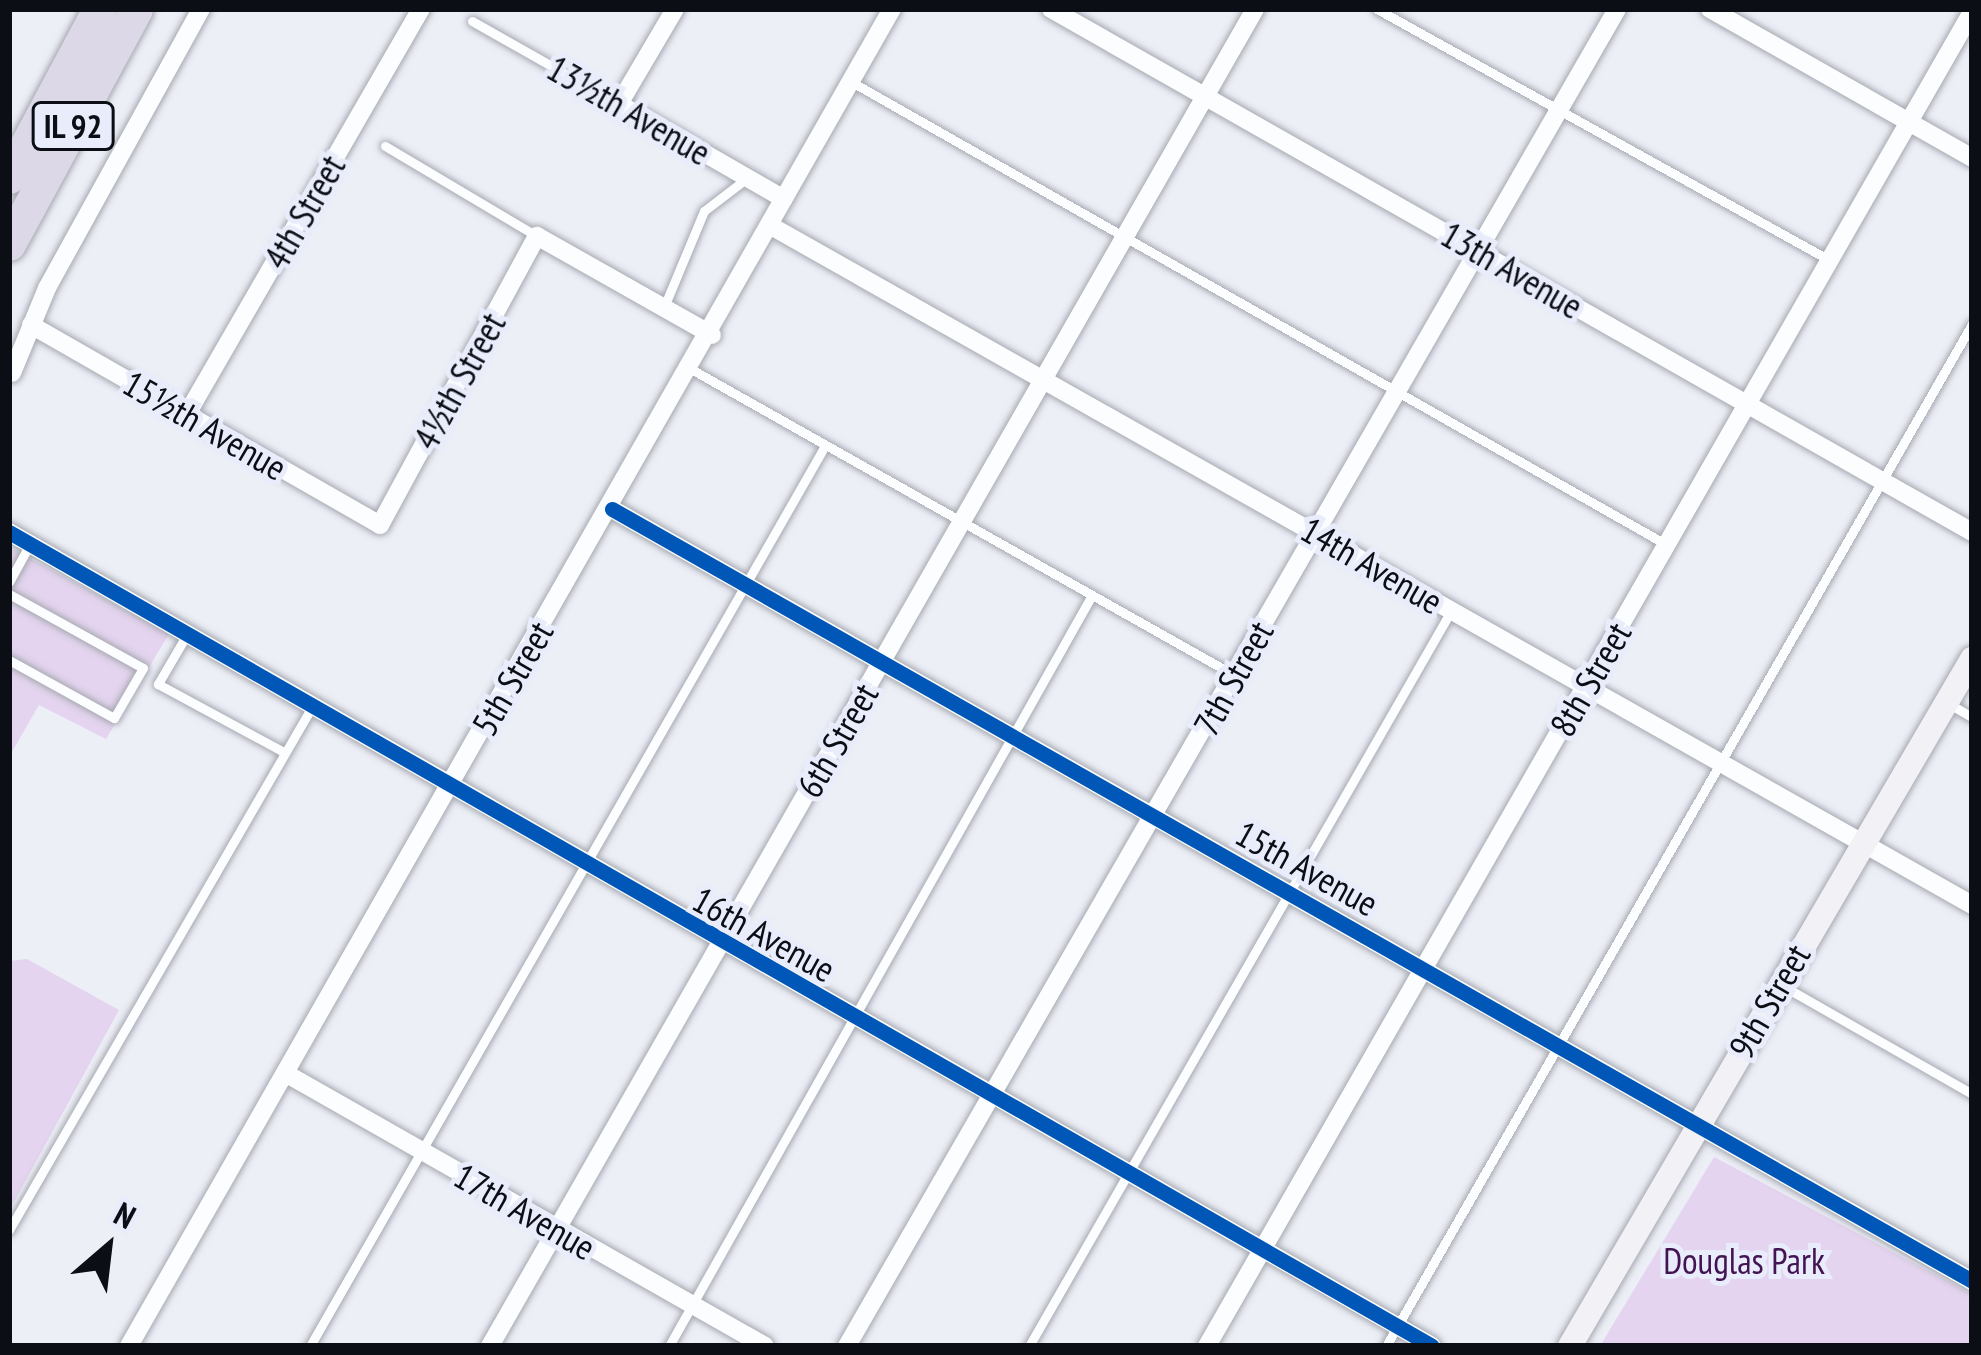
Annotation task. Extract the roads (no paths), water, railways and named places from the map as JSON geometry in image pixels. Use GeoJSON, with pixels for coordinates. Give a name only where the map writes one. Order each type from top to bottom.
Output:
{"type":"FeatureCollection","features":[{"type":"Feature","properties":{"kind":"highway","name":"IL 92"},"geometry":{"type":"LineString","coordinates":[[9,177],[100,9]]}},
{"type":"Feature","properties":{"kind":"highway","name":"IL 92"},"geometry":{"type":"LineString","coordinates":[[9,244],[136,9]]}},
{"type":"Feature","properties":{"kind":"highway"},"geometry":{"type":"LineString","coordinates":[[9,154],[62,78]]}},
{"type":"Feature","properties":{"kind":"street"},"geometry":{"type":"LineString","coordinates":[[12,373],[31,325],[201,9]]}},
{"type":"Feature","properties":{"kind":"street","name":"4th Street"},"geometry":{"type":"LineString","coordinates":[[187,414],[421,9]]}},
{"type":"Feature","properties":{"kind":"street"},"geometry":{"type":"LineString","coordinates":[[619,104],[675,9]]}},
{"type":"Feature","properties":{"kind":"street","name":"5th Street"},"geometry":{"type":"LineString","coordinates":[[129,1346],[712,334],[892,9]]}},
{"type":"Feature","properties":{"kind":"street","name":"13th Avenue"},"geometry":{"type":"LineString","coordinates":[[1051,9],[1972,532]]}},
{"type":"Feature","properties":{"kind":"street","name":"6th Street"},"geometry":{"type":"LineString","coordinates":[[490,1346],[1255,9]]}},
{"type":"Feature","properties":{"kind":"street","name":"7th Street"},"geometry":{"type":"LineString","coordinates":[[847,1346],[1617,9]]}},
{"type":"Feature","properties":{"kind":"street"},"geometry":{"type":"LineString","coordinates":[[1710,9],[1972,158]]}},
{"type":"Feature","properties":{"kind":"street","name":"8th Street"},"geometry":{"type":"LineString","coordinates":[[1207,1346],[1972,12]]}},
{"type":"Feature","properties":{"kind":"street","name":"13½th Avenue"},"geometry":{"type":"LineString","coordinates":[[619,104],[784,200]]}},
{"type":"Feature","properties":{"kind":"street","name":"14th Avenue"},"geometry":{"type":"LineString","coordinates":[[771,226],[1972,905]]}},
{"type":"Feature","properties":{"kind":"street"},"geometry":{"type":"LineString","coordinates":[[537,236],[712,334]]}},
{"type":"Feature","properties":{"kind":"street","name":"4½th Street"},"geometry":{"type":"LineString","coordinates":[[380,525],[537,236]]}},
{"type":"Feature","properties":{"kind":"street","name":"15½th Avenue"},"geometry":{"type":"LineString","coordinates":[[31,325],[380,525]]}},
{"type":"Feature","properties":{"kind":"street","name":"15th Avenue"},"geometry":{"type":"LineString","coordinates":[[612,509],[1972,1281]]}},
{"type":"Feature","properties":{"kind":"street","name":"16th Avenue"},"geometry":{"type":"LineString","coordinates":[[9,532],[314,704],[581,866],[1432,1346]]}},
{"type":"Feature","properties":{"kind":"street","name":"9th Street"},"geometry":{"type":"LineString","coordinates":[[1570,1346],[1860,841],[1972,658]]}},
{"type":"Feature","properties":{"kind":"street","name":"17th Avenue"},"geometry":{"type":"LineString","coordinates":[[285,1073],[765,1346]]}},
{"type":"Feature","properties":{"kind":"lane"},"geometry":{"type":"LineString","coordinates":[[1377,9],[1831,261]]}},
{"type":"Feature","properties":{"kind":"lane","name":"13½th Avenue"},"geometry":{"type":"LineString","coordinates":[[472,21],[619,104]]}},
{"type":"Feature","properties":{"kind":"lane"},"geometry":{"type":"LineString","coordinates":[[850,81],[1667,545]]}},
{"type":"Feature","properties":{"kind":"lane"},"geometry":{"type":"LineString","coordinates":[[385,146],[537,236]]}},
{"type":"Feature","properties":{"kind":"lane"},"geometry":{"type":"LineString","coordinates":[[664,307],[704,211],[747,178]]}},
{"type":"Feature","properties":{"kind":"lane"},"geometry":{"type":"LineString","coordinates":[[1386,1346],[1972,323]]}},
{"type":"Feature","properties":{"kind":"lane"},"geometry":{"type":"LineString","coordinates":[[691,369],[823,449],[963,521],[1234,676]]}},
{"type":"Feature","properties":{"kind":"lane"},"geometry":{"type":"LineString","coordinates":[[310,1346],[823,449]]}},
{"type":"Feature","properties":{"kind":"lane"},"geometry":{"type":"LineString","coordinates":[[9,582],[31,544]]}},
{"type":"Feature","properties":{"kind":"lane"},"geometry":{"type":"LineString","coordinates":[[9,594],[143,668],[114,718],[9,660]]}},
{"type":"Feature","properties":{"kind":"lane"},"geometry":{"type":"LineString","coordinates":[[669,1346],[1019,740],[1092,595]]}},
{"type":"Feature","properties":{"kind":"lane"},"geometry":{"type":"LineString","coordinates":[[1029,1346],[1451,611]]}},
{"type":"Feature","properties":{"kind":"lane"},"geometry":{"type":"LineString","coordinates":[[188,632],[158,684],[284,752]]}},
{"type":"Feature","properties":{"kind":"lane"},"geometry":{"type":"LineString","coordinates":[[1944,700],[1972,717]]}},
{"type":"Feature","properties":{"kind":"lane"},"geometry":{"type":"LineString","coordinates":[[9,1230],[314,704]]}},
{"type":"Feature","properties":{"kind":"lane"},"geometry":{"type":"LineString","coordinates":[[1779,983],[1972,1094]]}},
{"type":"Feature","properties":{"kind":"park label","name":"Douglas Park"},"geometry":{"type":"Point","coordinates":[1744,1261]}}]}
